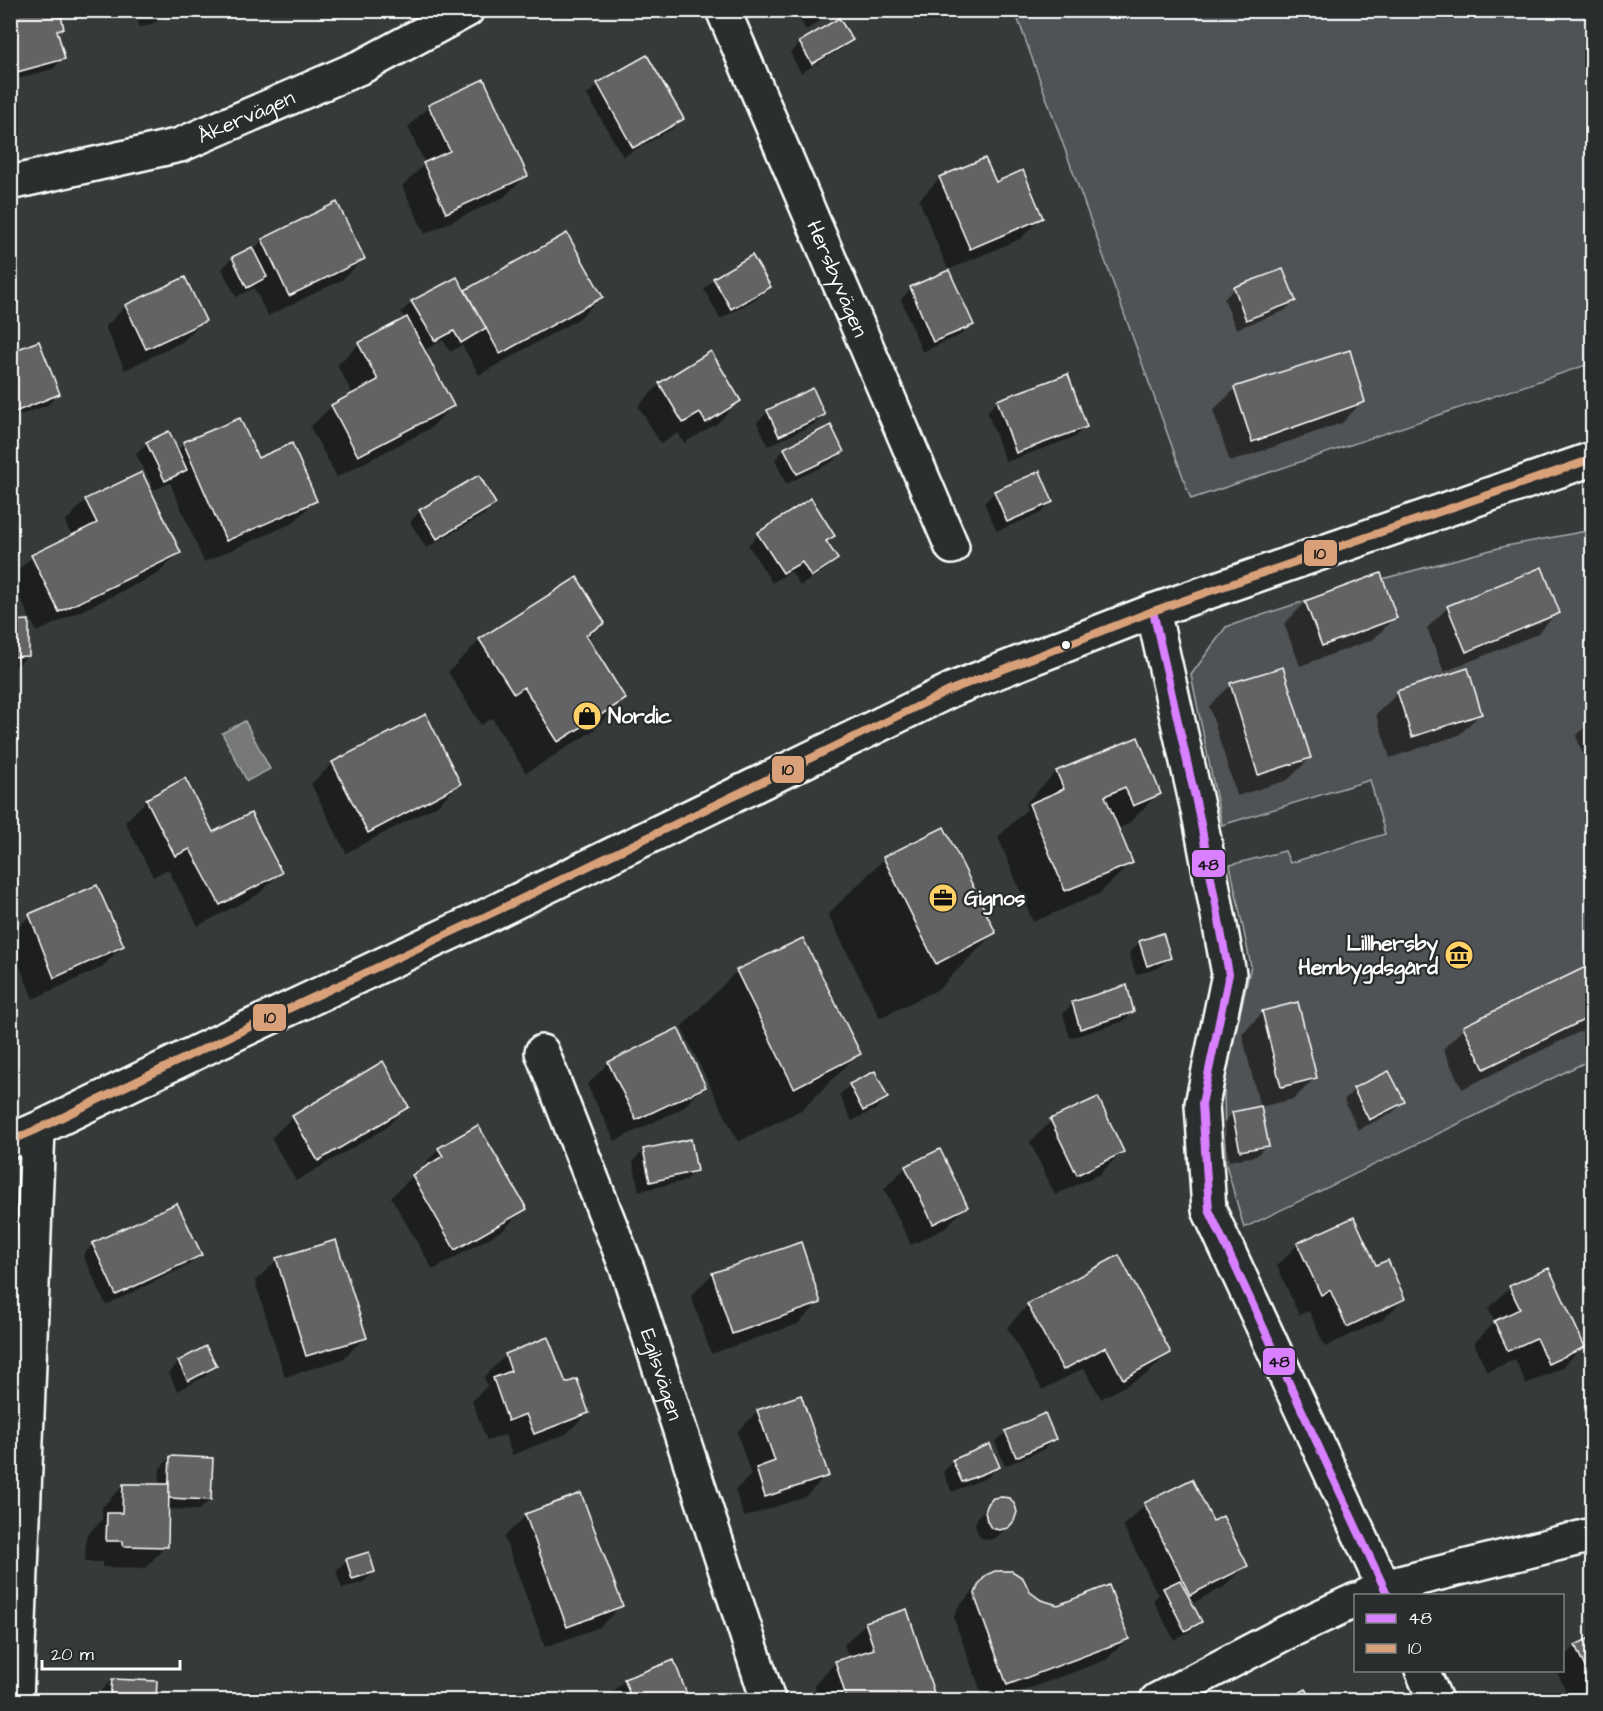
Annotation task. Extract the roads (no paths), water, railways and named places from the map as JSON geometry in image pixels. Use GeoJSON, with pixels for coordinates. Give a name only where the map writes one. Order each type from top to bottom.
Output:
{"type":"FeatureCollection","features":[{"type":"Feature","properties":{"kind":"street","name":"Åkervägen"},"geometry":{"type":"LineString","coordinates":[[10,183],[180,145],[363,66],[467,10]]}},
{"type":"Feature","properties":{"kind":"street","name":"Hersbyvägen"},"geometry":{"type":"LineString","coordinates":[[723,10],[952,547]]}},
{"type":"Feature","properties":{"kind":"street"},"geometry":{"type":"LineString","coordinates":[[16,1701],[24,1135],[484,917],[953,689],[1153,611],[1593,459]]}},
{"type":"Feature","properties":{"kind":"street"},"geometry":{"type":"LineString","coordinates":[[1153,611],[1200,819],[1229,974],[1202,1104],[1209,1210],[1373,1594]]}},
{"type":"Feature","properties":{"kind":"street","name":"Egilsvägen"},"geometry":{"type":"LineString","coordinates":[[542,1052],[628,1270],[768,1701]]}},
{"type":"Feature","properties":{"kind":"street"},"geometry":{"type":"LineString","coordinates":[[1377,1594],[1593,1535]]}},
{"type":"Feature","properties":{"kind":"street"},"geometry":{"type":"LineString","coordinates":[[1157,1701],[1283,1634],[1354,1603]]}},
{"type":"Feature","properties":{"kind":"street"},"geometry":{"type":"LineString","coordinates":[[1422,1672],[1435,1701]]}},
{"type":"Feature","properties":{"kind":"place","name":"Nordic"},"geometry":{"type":"Point","coordinates":[587,716]}},
{"type":"Feature","properties":{"kind":"place","name":"Gignos"},"geometry":{"type":"Point","coordinates":[943,898]}},
{"type":"Feature","properties":{"kind":"place","name":"Lillhersby Hembygdsgård"},"geometry":{"type":"Point","coordinates":[1459,955]}}]}
